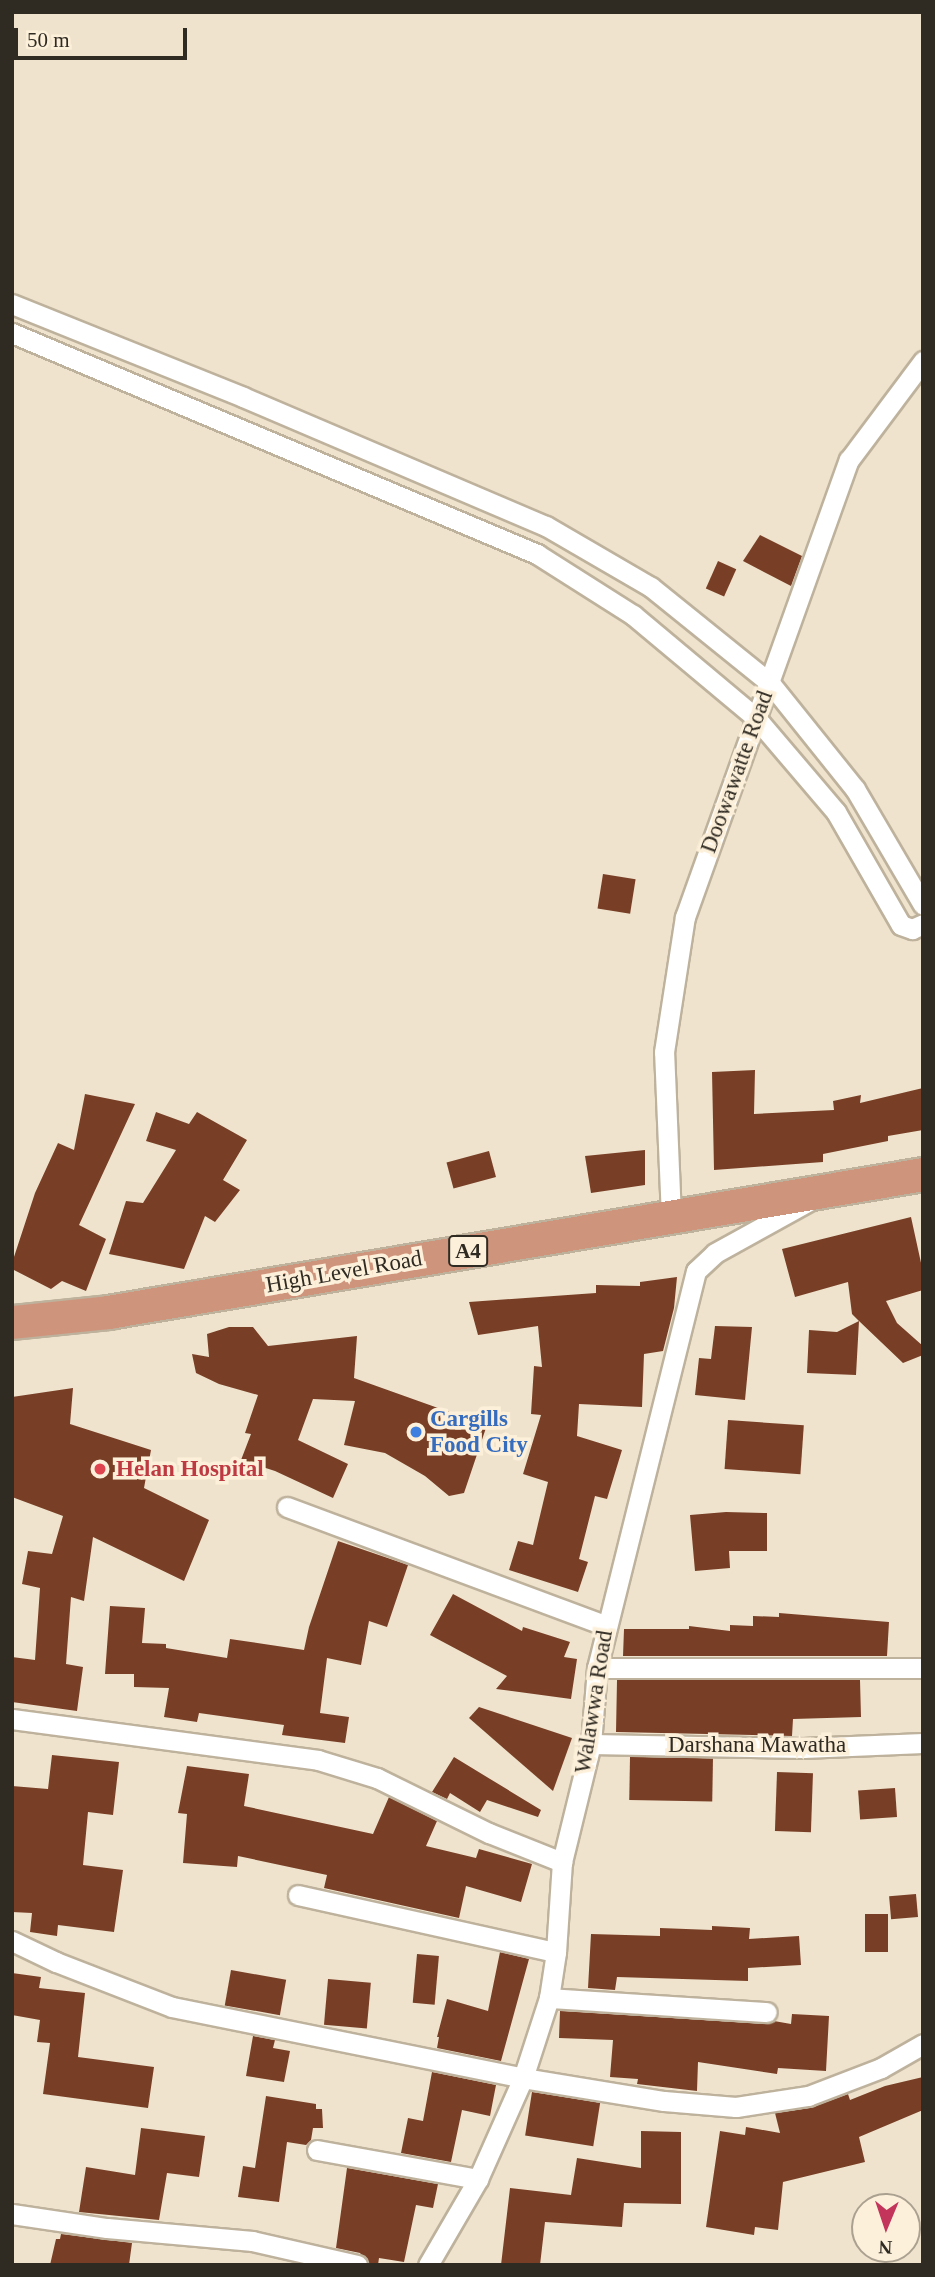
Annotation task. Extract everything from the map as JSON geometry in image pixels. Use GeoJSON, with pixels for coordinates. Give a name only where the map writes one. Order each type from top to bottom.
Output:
{"type":"FeatureCollection","features":[{"type":"Feature","properties":{"kind":"highway","name":"High Level Road"},"geometry":{"type":"LineString","coordinates":[[12,1322],[108,1312],[923,1174]]}},
{"type":"Feature","properties":{"kind":"street"},"geometry":{"type":"LineString","coordinates":[[12,304],[243,397],[546,526],[651,587],[770,683],[855,789],[923,905]]}},
{"type":"Feature","properties":{"kind":"street"},"geometry":{"type":"LineString","coordinates":[[12,334],[537,554],[633,615],[756,718],[836,812],[901,925],[912,929],[923,924]]}},
{"type":"Feature","properties":{"kind":"street","name":"Doowawatte Road"},"geometry":{"type":"LineString","coordinates":[[671,1217],[664,1052],[685,917],[849,460],[923,361]]}},
{"type":"Feature","properties":{"kind":"street","name":"Walawwa Road"},"geometry":{"type":"LineString","coordinates":[[428,2265],[478,2179],[523,2078],[549,1997],[556,1952],[562,1862],[591,1744],[597,1668],[605,1625],[668,1389],[696,1271],[715,1253],[824,1192]]}},
{"type":"Feature","properties":{"kind":"street"},"geometry":{"type":"LineString","coordinates":[[287,1507],[605,1625]]}},
{"type":"Feature","properties":{"kind":"street"},"geometry":{"type":"LineString","coordinates":[[597,1668],[923,1668]]}},
{"type":"Feature","properties":{"kind":"street"},"geometry":{"type":"LineString","coordinates":[[12,1720],[318,1760],[377,1778],[489,1833],[562,1862]]}},
{"type":"Feature","properties":{"kind":"street","name":"Darshana Mawatha"},"geometry":{"type":"LineString","coordinates":[[591,1744],[803,1748],[923,1743]]}},
{"type":"Feature","properties":{"kind":"street"},"geometry":{"type":"LineString","coordinates":[[298,1895],[556,1952]]}},
{"type":"Feature","properties":{"kind":"street"},"geometry":{"type":"LineString","coordinates":[[12,1941],[56,1962],[173,2007],[523,2078],[664,2101],[736,2107],[808,2096],[881,2068],[923,2044]]}},
{"type":"Feature","properties":{"kind":"street"},"geometry":{"type":"LineString","coordinates":[[549,1997],[767,2012]]}},
{"type":"Feature","properties":{"kind":"street"},"geometry":{"type":"LineString","coordinates":[[317,2150],[478,2179]]}},
{"type":"Feature","properties":{"kind":"street"},"geometry":{"type":"LineString","coordinates":[[12,2214],[107,2228],[252,2241],[357,2265]]}},
{"type":"Feature","properties":{"kind":"building"},"geometry":{"type":"Polygon","coordinates":[[[760,535],[802,556],[791,586],[743,561],[760,535]]]}},
{"type":"Feature","properties":{"kind":"building"},"geometry":{"type":"Polygon","coordinates":[[[718,561],[736,569],[724,597],[706,588],[718,561]]]}},
{"type":"Feature","properties":{"kind":"building"},"geometry":{"type":"Polygon","coordinates":[[[603,874],[636,879],[630,914],[598,909],[603,874]]]}},
{"type":"Feature","properties":{"kind":"building"},"geometry":{"type":"Polygon","coordinates":[[[755,1070],[754,1114],[834,1110],[833,1101],[861,1095],[860,1103],[923,1088],[923,1130],[888,1136],[888,1141],[823,1154],[823,1162],[714,1170],[712,1072],[755,1070]]]}},
{"type":"Feature","properties":{"kind":"building"},"geometry":{"type":"Polygon","coordinates":[[[85,1094],[135,1104],[79,1225],[106,1239],[86,1291],[62,1281],[51,1289],[12,1269],[12,1263],[35,1193],[58,1143],[74,1150],[85,1094]]]}},
{"type":"Feature","properties":{"kind":"building"},"geometry":{"type":"Polygon","coordinates":[[[156,1112],[189,1124],[197,1112],[247,1140],[223,1180],[240,1190],[215,1222],[205,1216],[184,1269],[109,1254],[126,1201],[143,1203],[176,1150],[146,1141],[156,1112]]]}},
{"type":"Feature","properties":{"kind":"building"},"geometry":{"type":"Polygon","coordinates":[[[645,1150],[645,1185],[591,1193],[585,1156],[645,1150]]]}},
{"type":"Feature","properties":{"kind":"building"},"geometry":{"type":"Polygon","coordinates":[[[489,1151],[496,1177],[453,1188],[446,1162],[489,1151]]]}},
{"type":"Feature","properties":{"kind":"building"},"geometry":{"type":"Polygon","coordinates":[[[911,1217],[923,1272],[923,1290],[886,1301],[897,1323],[923,1346],[923,1355],[903,1363],[852,1314],[848,1282],[795,1297],[782,1249],[911,1217]]]}},
{"type":"Feature","properties":{"kind":"building"},"geometry":{"type":"Polygon","coordinates":[[[677,1277],[674,1308],[663,1351],[644,1354],[642,1407],[579,1404],[577,1436],[622,1450],[607,1499],[595,1496],[579,1559],[588,1562],[578,1592],[509,1570],[518,1541],[533,1545],[548,1482],[523,1474],[541,1415],[531,1414],[534,1366],[542,1367],[538,1326],[478,1335],[469,1302],[596,1293],[596,1285],[640,1286],[640,1282],[677,1277]]]}},
{"type":"Feature","properties":{"kind":"building"},"geometry":{"type":"Polygon","coordinates":[[[859,1321],[856,1375],[807,1373],[809,1330],[837,1332],[859,1321]]]}},
{"type":"Feature","properties":{"kind":"building"},"geometry":{"type":"Polygon","coordinates":[[[715,1326],[752,1327],[745,1400],[695,1395],[699,1358],[711,1359],[715,1326]]]}},
{"type":"Feature","properties":{"kind":"building"},"geometry":{"type":"Polygon","coordinates":[[[229,1327],[253,1327],[268,1346],[357,1336],[354,1378],[452,1413],[489,1419],[464,1493],[449,1496],[425,1476],[385,1453],[344,1445],[355,1401],[313,1399],[298,1440],[348,1464],[333,1498],[275,1471],[241,1460],[251,1434],[245,1433],[258,1395],[219,1384],[196,1373],[192,1354],[209,1357],[207,1334],[229,1327]]]}},
{"type":"Feature","properties":{"kind":"building"},"geometry":{"type":"Polygon","coordinates":[[[73,1388],[70,1424],[151,1450],[144,1488],[209,1520],[184,1581],[93,1537],[84,1601],[71,1597],[66,1664],[83,1667],[77,1711],[12,1702],[12,1657],[35,1660],[40,1588],[22,1584],[28,1551],[52,1554],[63,1516],[12,1497],[12,1397],[73,1388]]]}},
{"type":"Feature","properties":{"kind":"building"},"geometry":{"type":"Polygon","coordinates":[[[728,1420],[804,1425],[800,1474],[725,1469],[728,1420]]]}},
{"type":"Feature","properties":{"kind":"building"},"geometry":{"type":"Polygon","coordinates":[[[767,1513],[767,1551],[729,1551],[730,1568],[695,1571],[690,1515],[767,1513]]]}},
{"type":"Feature","properties":{"kind":"building"},"geometry":{"type":"Polygon","coordinates":[[[338,1541],[408,1565],[387,1627],[369,1621],[361,1665],[327,1658],[320,1713],[349,1717],[345,1743],[282,1735],[284,1725],[199,1713],[197,1722],[164,1717],[169,1688],[134,1687],[134,1674],[105,1674],[110,1606],[145,1608],[142,1643],[166,1644],[166,1648],[227,1658],[230,1639],[304,1650],[338,1541]]]}},
{"type":"Feature","properties":{"kind":"building"},"geometry":{"type":"Polygon","coordinates":[[[453,1594],[522,1631],[523,1627],[570,1642],[564,1657],[577,1659],[571,1699],[496,1689],[507,1676],[430,1635],[453,1594]]]}},
{"type":"Feature","properties":{"kind":"building"},"geometry":{"type":"Polygon","coordinates":[[[779,1613],[889,1622],[887,1656],[623,1656],[624,1629],[689,1629],[689,1626],[730,1631],[730,1625],[753,1626],[753,1616],[779,1617],[779,1613]]]}},
{"type":"Feature","properties":{"kind":"building"},"geometry":{"type":"Polygon","coordinates":[[[617,1680],[860,1680],[861,1717],[793,1719],[792,1736],[616,1732],[617,1680]]]}},
{"type":"Feature","properties":{"kind":"building"},"geometry":{"type":"Polygon","coordinates":[[[479,1707],[572,1738],[553,1791],[469,1718],[479,1707]]]}},
{"type":"Feature","properties":{"kind":"building"},"geometry":{"type":"Polygon","coordinates":[[[52,1755],[119,1762],[113,1815],[88,1812],[83,1865],[123,1870],[114,1932],[58,1925],[57,1936],[30,1932],[32,1913],[12,1912],[12,1786],[48,1789],[52,1755]]]}},
{"type":"Feature","properties":{"kind":"building"},"geometry":{"type":"Polygon","coordinates":[[[454,1757],[541,1810],[538,1817],[487,1800],[480,1812],[450,1793],[447,1799],[432,1792],[454,1757]]]}},
{"type":"Feature","properties":{"kind":"building"},"geometry":{"type":"Polygon","coordinates":[[[630,1757],[713,1758],[712,1801],[629,1800],[630,1757]]]}},
{"type":"Feature","properties":{"kind":"building"},"geometry":{"type":"Polygon","coordinates":[[[187,1766],[249,1774],[244,1806],[373,1834],[389,1797],[437,1821],[426,1846],[476,1858],[479,1849],[532,1864],[521,1902],[466,1886],[459,1918],[324,1888],[327,1875],[238,1856],[237,1867],[183,1863],[187,1814],[178,1813],[187,1766]]]}},
{"type":"Feature","properties":{"kind":"building"},"geometry":{"type":"Polygon","coordinates":[[[777,1772],[813,1773],[811,1832],[775,1831],[777,1772]]]}},
{"type":"Feature","properties":{"kind":"building"},"geometry":{"type":"Polygon","coordinates":[[[895,1788],[897,1817],[860,1820],[858,1791],[895,1788]]]}},
{"type":"Feature","properties":{"kind":"building"},"geometry":{"type":"Polygon","coordinates":[[[916,1894],[918,1917],[891,1919],[889,1896],[916,1894]]]}},
{"type":"Feature","properties":{"kind":"building"},"geometry":{"type":"Polygon","coordinates":[[[865,1914],[888,1914],[888,1952],[865,1952],[865,1914]]]}},
{"type":"Feature","properties":{"kind":"building"},"geometry":{"type":"Polygon","coordinates":[[[712,1926],[750,1928],[749,1939],[799,1936],[801,1965],[748,1968],[748,1981],[617,1977],[615,1990],[588,1988],[591,1934],[660,1936],[660,1928],[712,1930],[712,1926]]]}},
{"type":"Feature","properties":{"kind":"building"},"geometry":{"type":"Polygon","coordinates":[[[500,1952],[529,1959],[501,2061],[437,2048],[437,2037],[447,1999],[488,2011],[500,1952]]]}},
{"type":"Feature","properties":{"kind":"building"},"geometry":{"type":"Polygon","coordinates":[[[417,1954],[439,1956],[435,2005],[413,2003],[417,1954]]]}},
{"type":"Feature","properties":{"kind":"building"},"geometry":{"type":"Polygon","coordinates":[[[231,1970],[286,1980],[280,2015],[225,2005],[231,1970]]]}},
{"type":"Feature","properties":{"kind":"building"},"geometry":{"type":"Polygon","coordinates":[[[12,1973],[41,1977],[39,1988],[85,1993],[78,2057],[154,2067],[148,2108],[43,2094],[50,2043],[37,2042],[40,2020],[12,2015],[12,1973]]]}},
{"type":"Feature","properties":{"kind":"building"},"geometry":{"type":"Polygon","coordinates":[[[328,1979],[371,1983],[367,2029],[324,2025],[328,1979]]]}},
{"type":"Feature","properties":{"kind":"building"},"geometry":{"type":"Polygon","coordinates":[[[560,2011],[766,2024],[774,2021],[791,2024],[792,2014],[829,2016],[826,2071],[778,2068],[777,2074],[698,2062],[697,2091],[637,2084],[638,2079],[610,2077],[613,2040],[559,2038],[560,2011]]]}},
{"type":"Feature","properties":{"kind":"building"},"geometry":{"type":"Polygon","coordinates":[[[253,2036],[275,2040],[273,2048],[290,2051],[284,2082],[246,2076],[253,2036]]]}},
{"type":"Feature","properties":{"kind":"building"},"geometry":{"type":"Polygon","coordinates":[[[432,2072],[496,2085],[490,2116],[462,2110],[451,2162],[401,2153],[408,2118],[423,2121],[432,2072]]]}},
{"type":"Feature","properties":{"kind":"building"},"geometry":{"type":"Polygon","coordinates":[[[923,2077],[923,2110],[859,2137],[865,2162],[783,2182],[778,2230],[755,2227],[754,2235],[706,2227],[720,2131],[745,2135],[746,2127],[780,2133],[775,2113],[810,2108],[848,2094],[850,2100],[885,2086],[923,2077]]]}},
{"type":"Feature","properties":{"kind":"building"},"geometry":{"type":"Polygon","coordinates":[[[532,2092],[600,2103],[593,2146],[525,2135],[532,2092]]]}},
{"type":"Feature","properties":{"kind":"building"},"geometry":{"type":"Polygon","coordinates":[[[266,2096],[316,2104],[316,2109],[322,2109],[323,2128],[313,2128],[311,2140],[306,2145],[287,2142],[279,2202],[238,2197],[243,2166],[255,2168],[266,2096]]]}},
{"type":"Feature","properties":{"kind":"building"},"geometry":{"type":"Polygon","coordinates":[[[141,2128],[205,2136],[199,2177],[167,2173],[159,2220],[79,2212],[86,2167],[135,2175],[141,2128]]]}},
{"type":"Feature","properties":{"kind":"building"},"geometry":{"type":"Polygon","coordinates":[[[641,2131],[681,2132],[681,2204],[624,2203],[622,2227],[545,2222],[540,2265],[501,2265],[510,2188],[571,2195],[577,2158],[641,2168],[641,2131]]]}},
{"type":"Feature","properties":{"kind":"building"},"geometry":{"type":"Polygon","coordinates":[[[347,2168],[438,2184],[433,2208],[416,2205],[404,2262],[379,2258],[378,2265],[369,2265],[360,2253],[336,2248],[347,2168]]]}},
{"type":"Feature","properties":{"kind":"building"},"geometry":{"type":"Polygon","coordinates":[[[61,2234],[132,2243],[129,2265],[50,2265],[56,2239],[60,2239],[61,2234]]]}},
{"type":"Feature","properties":{"kind":"place","name":"Cargills Food City"},"geometry":{"type":"Point","coordinates":[416,1432]}},
{"type":"Feature","properties":{"kind":"place","name":"Helan Hospital"},"geometry":{"type":"Point","coordinates":[100,1469]}}]}
